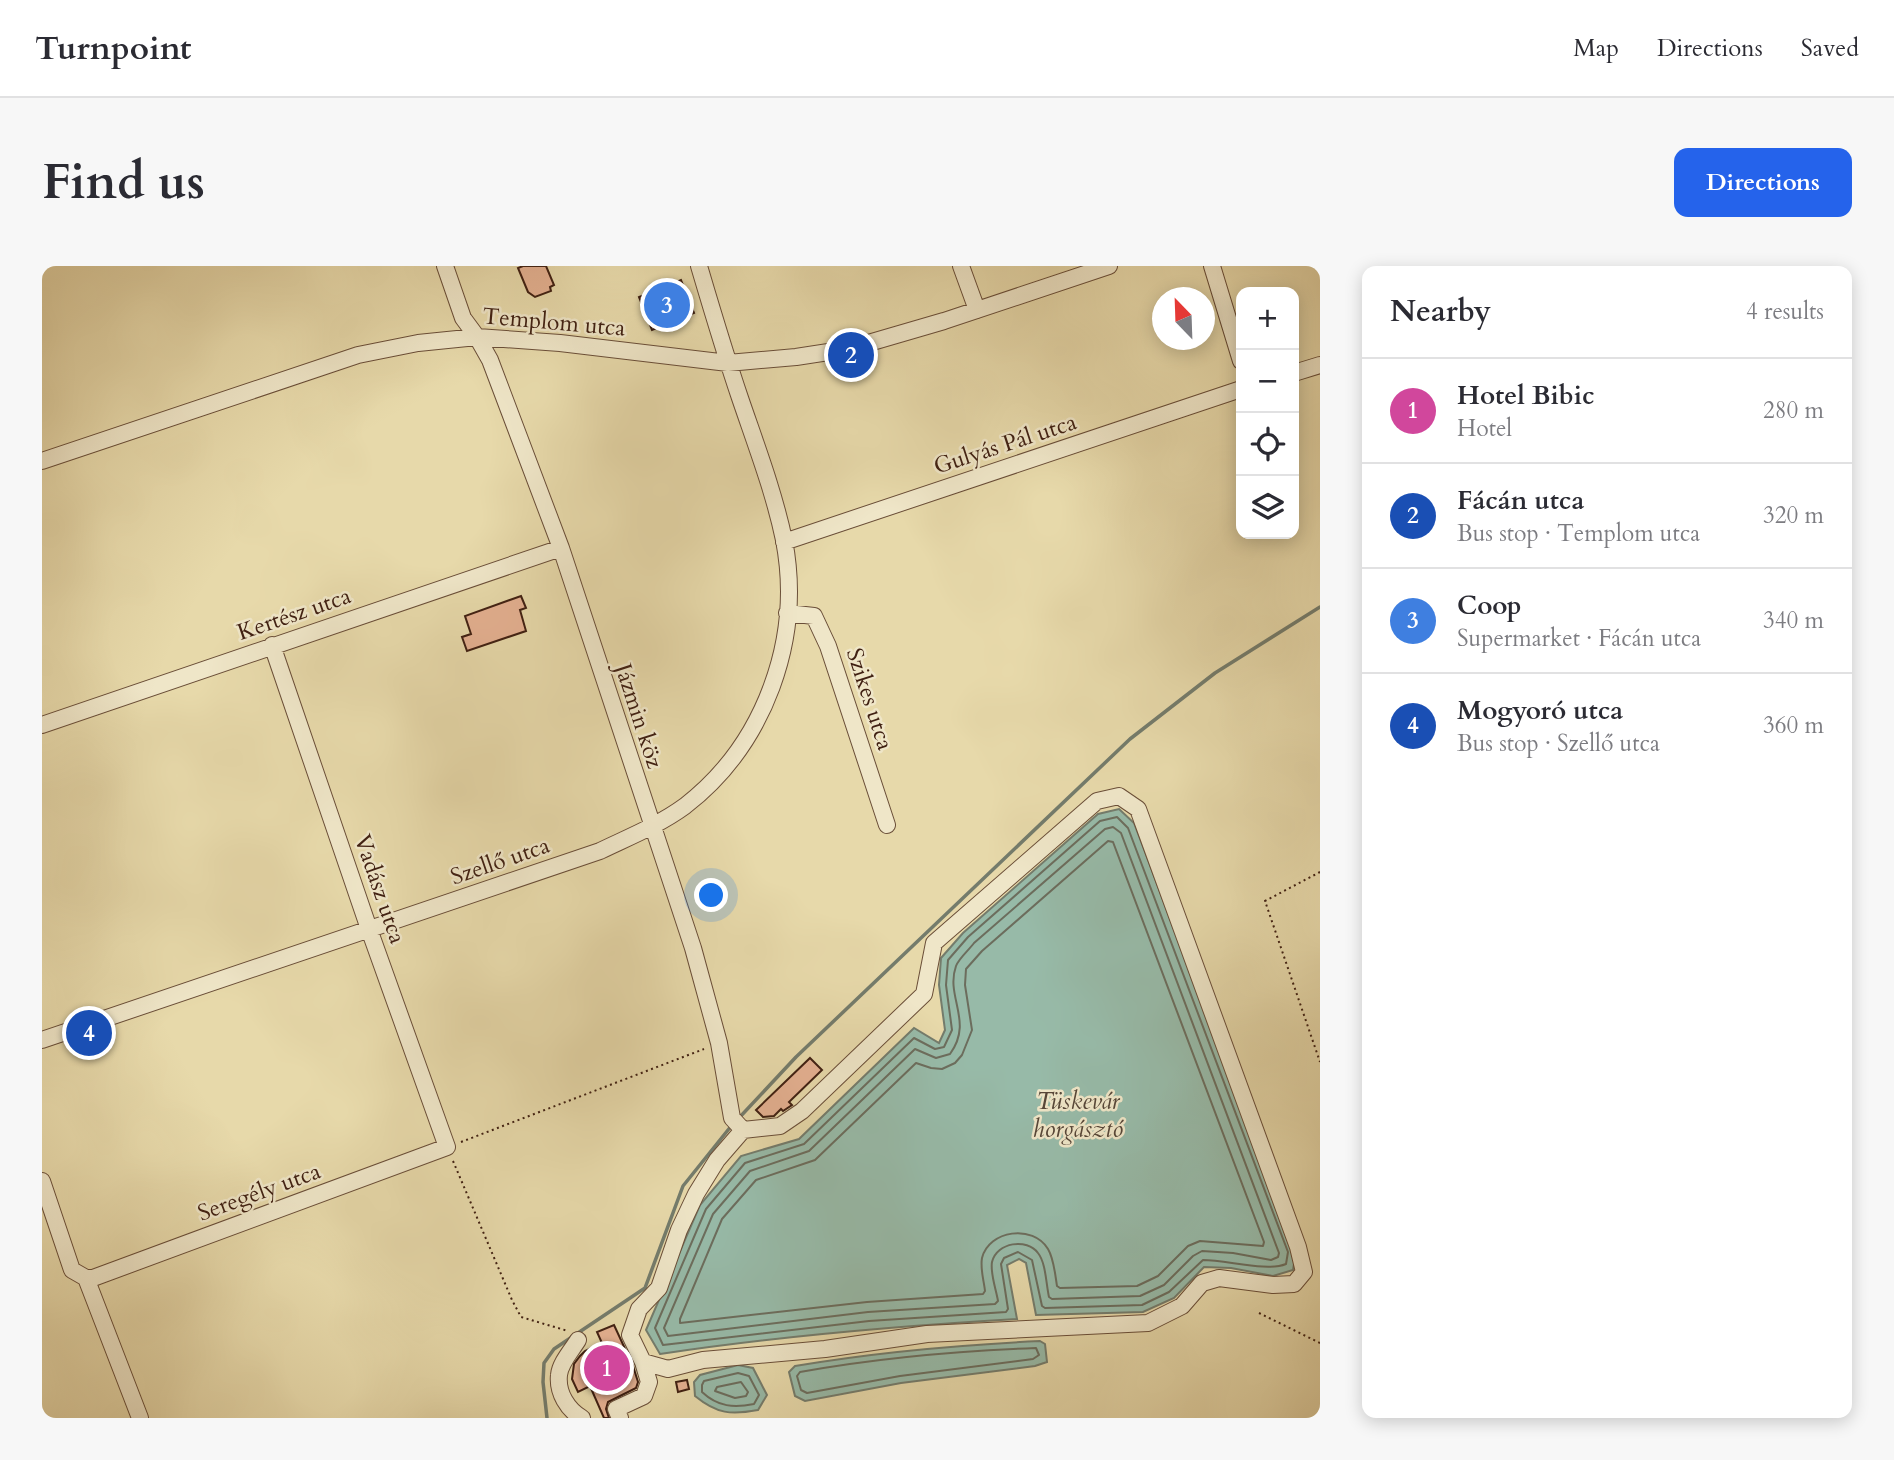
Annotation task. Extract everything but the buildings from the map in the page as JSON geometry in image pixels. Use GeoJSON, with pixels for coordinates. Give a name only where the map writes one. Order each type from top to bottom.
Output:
{"type":"FeatureCollection","features":[{"type":"Feature","properties":{"kind":"street","name":"Jázmin köz"},"geometry":{"type":"LineString","coordinates":[[444,266],[463,318],[490,360],[561,548],[693,948],[738,1124]]}},
{"type":"Feature","properties":{"kind":"street"},"geometry":{"type":"LineString","coordinates":[[699,266],[771,490],[784,542]]}},
{"type":"Feature","properties":{"kind":"street"},"geometry":{"type":"LineString","coordinates":[[961,266],[976,310]]}},
{"type":"Feature","properties":{"kind":"street","name":"Templom utca"},"geometry":{"type":"LineString","coordinates":[[42,461],[358,355],[418,343],[477,337],[560,343],[728,363],[796,357],[848,349],[1109,266]]}},
{"type":"Feature","properties":{"kind":"street"},"geometry":{"type":"LineString","coordinates":[[1212,266],[1238,350]]}},
{"type":"Feature","properties":{"kind":"street"},"geometry":{"type":"LineString","coordinates":[[1299,371],[1320,365]]}},
{"type":"Feature","properties":{"kind":"street","name":"Gulyás Pál utca"},"geometry":{"type":"LineString","coordinates":[[784,542],[1236,391]]}},
{"type":"Feature","properties":{"kind":"street","name":"Szellő utca"},"geometry":{"type":"LineString","coordinates":[[42,1040],[600,850],[651,827],[685,805],[716,775],[744,742],[775,682],[786,634],[789,585],[784,542]]}},
{"type":"Feature","properties":{"kind":"street","name":"Kertész utca"},"geometry":{"type":"LineString","coordinates":[[42,725],[561,548]]}},
{"type":"Feature","properties":{"kind":"street","name":"Szikes utca"},"geometry":{"type":"LineString","coordinates":[[787,613],[814,615],[824,636],[887,825]]}},
{"type":"Feature","properties":{"kind":"street","name":"Vadász utca"},"geometry":{"type":"LineString","coordinates":[[272,645],[447,1147]]}},
{"type":"Feature","properties":{"kind":"street"},"geometry":{"type":"LineString","coordinates":[[620,1418],[615,1409],[644,1396],[649,1382],[630,1335],[639,1309],[659,1288],[679,1230],[696,1194],[738,1124],[780,1126],[802,1111],[924,994],[934,943],[1097,801],[1119,796],[1138,809],[1298,1247],[1304,1272],[1294,1284],[1273,1285],[1219,1278],[1202,1283],[1182,1306],[1148,1323],[928,1334],[825,1349],[703,1360],[667,1369],[643,1363]]}},
{"type":"Feature","properties":{"kind":"street","name":"Seregély utca"},"geometry":{"type":"LineString","coordinates":[[86,1278],[447,1147]]}},
{"type":"Feature","properties":{"kind":"street"},"geometry":{"type":"LineString","coordinates":[[42,1181],[72,1270],[86,1278],[134,1416]]}},
{"type":"Feature","properties":{"kind":"street"},"geometry":{"type":"LineString","coordinates":[[576,1336],[558,1374],[562,1394],[570,1411],[582,1418]]}},
{"type":"Feature","properties":{"kind":"path"},"geometry":{"type":"LineString","coordinates":[[1320,872],[1265,901],[1320,1062]]}},
{"type":"Feature","properties":{"kind":"path"},"geometry":{"type":"LineString","coordinates":[[576,1336],[522,1317],[512,1300],[447,1147],[719,1043]]}},
{"type":"Feature","properties":{"kind":"path"},"geometry":{"type":"LineString","coordinates":[[1259,1313],[1320,1343]]}},
{"type":"Feature","properties":{"kind":"water","name":"Tüskevár horgásztó"},"geometry":{"type":"Polygon","coordinates":[[[1119,809],[1134,823],[1296,1252],[1293,1270],[1273,1276],[1231,1268],[1204,1267],[1174,1298],[1143,1312],[1036,1315],[1026,1263],[1019,1259],[1007,1265],[1017,1319],[838,1332],[660,1354],[646,1330],[700,1205],[741,1156],[799,1139],[914,1028],[939,1043],[945,1030],[939,985],[941,958],[963,933],[1098,814],[1119,809]]]}},
{"type":"Feature","properties":{"kind":"water"},"geometry":{"type":"Polygon","coordinates":[[[1040,1341],[1045,1344],[1047,1362],[1035,1366],[901,1383],[805,1401],[795,1396],[789,1372],[795,1366],[856,1357],[1040,1341]]]}},
{"type":"Feature","properties":{"kind":"water"},"geometry":{"type":"Polygon","coordinates":[[[738,1365],[753,1368],[767,1395],[758,1410],[725,1412],[695,1396],[694,1382],[700,1375],[738,1365]]]}},
{"type":"Feature","properties":{"kind":"waterway"},"geometry":{"type":"LineString","coordinates":[[738,1119],[796,1057],[1130,739],[1215,673],[1320,607]]}},
{"type":"Feature","properties":{"kind":"waterway"},"geometry":{"type":"LineString","coordinates":[[547,1418],[544,1363],[554,1349],[645,1288],[683,1186],[732,1125]]}},
{"type":"Feature","properties":{"kind":"place","name":"Coop"},"geometry":{"type":"Point","coordinates":[667,305]}},
{"type":"Feature","properties":{"kind":"place","name":"Fácán utca"},"geometry":{"type":"Point","coordinates":[851,355]}},
{"type":"Feature","properties":{"kind":"place","name":"Mogyoró utca"},"geometry":{"type":"Point","coordinates":[89,1033]}},
{"type":"Feature","properties":{"kind":"place","name":"Hotel Bibic"},"geometry":{"type":"Point","coordinates":[607,1368]}}]}
